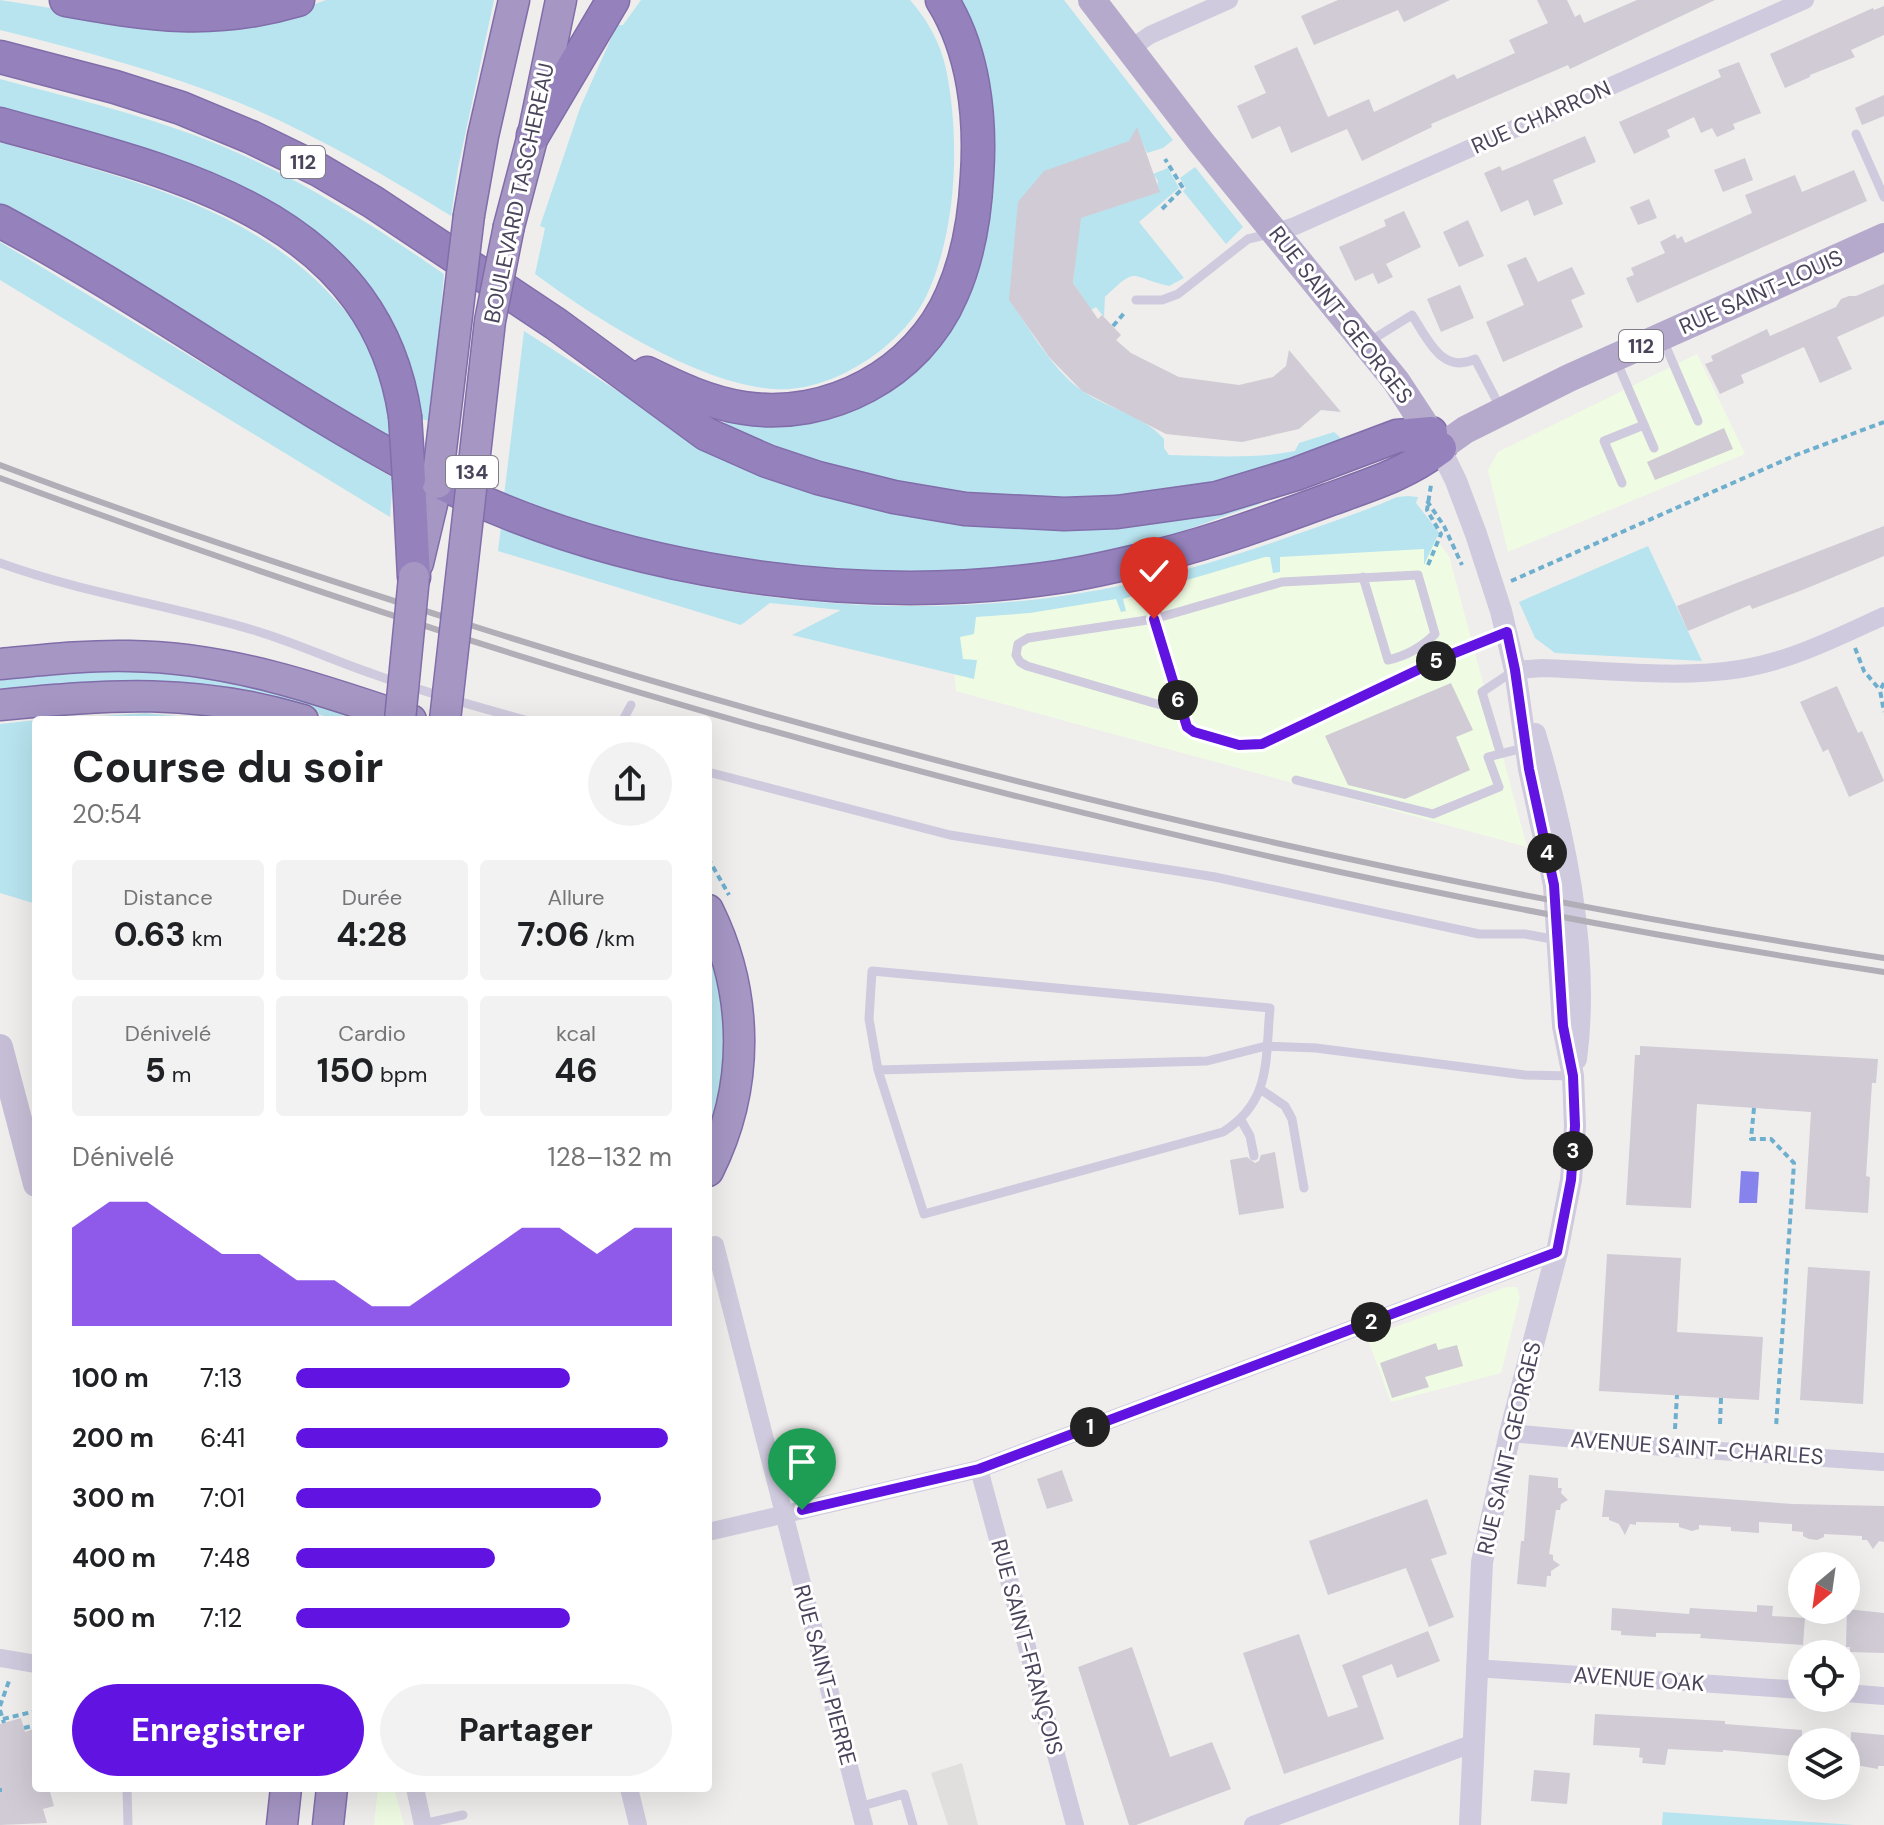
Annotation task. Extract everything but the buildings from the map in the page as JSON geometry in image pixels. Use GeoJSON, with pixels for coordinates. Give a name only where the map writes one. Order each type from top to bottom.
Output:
{"type":"FeatureCollection","features":[{"type":"Feature","properties":{"kind":"highway"},"geometry":{"type":"LineString","coordinates":[[66,0],[131,12],[187,17],[241,13],[298,0]]}},
{"type":"Feature","properties":{"kind":"highway","name":"BOULEVARD TASCHEREAU"},"geometry":{"type":"LineString","coordinates":[[400,716],[414,577],[437,483],[469,215],[483,136],[514,0]]}},
{"type":"Feature","properties":{"kind":"highway","name":"BOULEVARD TASCHEREAU"},"geometry":{"type":"LineString","coordinates":[[445,716],[490,321],[561,0]]}},
{"type":"Feature","properties":{"kind":"highway"},"geometry":{"type":"LineString","coordinates":[[533,135],[613,0]]}},
{"type":"Feature","properties":{"kind":"highway"},"geometry":{"type":"LineString","coordinates":[[556,324],[670,384],[715,402],[742,408],[790,409],[836,400],[881,378],[906,359],[927,336],[952,294],[968,239],[977,181],[978,136],[970,72],[962,40],[942,0]]}},
{"type":"Feature","properties":{"kind":"highway","name":"112"},"geometry":{"type":"LineString","coordinates":[[0,57],[89,79],[169,104],[280,150],[373,202],[556,324]]}},
{"type":"Feature","properties":{"kind":"highway"},"geometry":{"type":"LineString","coordinates":[[0,124],[147,166],[210,189],[257,212],[309,245],[352,290],[376,326],[396,374],[405,416],[414,577]]}},
{"type":"Feature","properties":{"kind":"highway"},"geometry":{"type":"LineString","coordinates":[[0,221],[361,438],[441,482],[508,511],[582,537],[736,574],[791,582],[896,588],[989,585],[1056,578],[1149,558],[1238,533],[1409,470],[1446,437]]}},
{"type":"Feature","properties":{"kind":"highway"},"geometry":{"type":"LineString","coordinates":[[556,324],[706,434],[727,444],[818,478],[894,497],[965,509],[1093,514],[1193,502],[1229,495],[1296,474],[1397,436],[1446,437]]}},
{"type":"Feature","properties":{"kind":"highway"},"geometry":{"type":"LineString","coordinates":[[0,664],[90,656],[140,656],[201,662],[298,683],[399,716]]}},
{"type":"Feature","properties":{"kind":"highway"},"geometry":{"type":"LineString","coordinates":[[0,705],[98,696],[169,695],[235,703],[287,716]]}},
{"type":"Feature","properties":{"kind":"highway"},"geometry":{"type":"LineString","coordinates":[[712,920],[734,978],[740,1042],[730,1115],[712,1161]]}},
{"type":"Feature","properties":{"kind":"main road","name":"RUE SAINT-GEORGES"},"geometry":{"type":"LineString","coordinates":[[1092,0],[1396,381],[1446,437]]}},
{"type":"Feature","properties":{"kind":"main road","name":"RUE SAINT-LOUIS"},"geometry":{"type":"LineString","coordinates":[[1446,437],[1614,357],[1884,237]]}},
{"type":"Feature","properties":{"kind":"main road"},"geometry":{"type":"LineString","coordinates":[[0,1047],[32,1169]]}},
{"type":"Feature","properties":{"kind":"street"},"geometry":{"type":"LineString","coordinates":[[1130,49],[1155,33],[1229,0]]}},
{"type":"Feature","properties":{"kind":"street","name":"RUE CHARRON"},"geometry":{"type":"LineString","coordinates":[[1276,232],[1301,224],[1805,0]]}},
{"type":"Feature","properties":{"kind":"street","name":"RUE SAINT-GEORGES"},"geometry":{"type":"LineString","coordinates":[[1446,437],[1456,481],[1507,632],[1532,746],[1569,872],[1567,942],[1579,1028],[1573,1076],[1575,1126],[1571,1180],[1557,1252],[1510,1433],[1482,1562],[1470,1825]]}},
{"type":"Feature","properties":{"kind":"street"},"geometry":{"type":"LineString","coordinates":[[1515,670],[1713,672],[1741,669],[1782,660],[1884,616]]}},
{"type":"Feature","properties":{"kind":"street","name":"RUE SAINT-PIERRE"},"geometry":{"type":"LineString","coordinates":[[715,1245],[862,1816]]}},
{"type":"Feature","properties":{"kind":"street"},"geometry":{"type":"LineString","coordinates":[[712,1531],[979,1469],[1557,1252]]}},
{"type":"Feature","properties":{"kind":"street","name":"AVENUE SAINT-CHARLES"},"geometry":{"type":"LineString","coordinates":[[1510,1433],[1884,1462]]}},
{"type":"Feature","properties":{"kind":"street","name":"RUE SAINT-FRANÇOIS"},"geometry":{"type":"LineString","coordinates":[[979,1469],[1075,1825]]}},
{"type":"Feature","properties":{"kind":"street"},"geometry":{"type":"LineString","coordinates":[[0,1658],[32,1663]]}},
{"type":"Feature","properties":{"kind":"street","name":"AVENUE OAK"},"geometry":{"type":"LineString","coordinates":[[1475,1668],[1788,1689]]}},
{"type":"Feature","properties":{"kind":"street"},"geometry":{"type":"LineString","coordinates":[[1860,1694],[1884,1696]]}},
{"type":"Feature","properties":{"kind":"street"},"geometry":{"type":"LineString","coordinates":[[1253,1825],[1474,1743]]}},
{"type":"Feature","properties":{"kind":"street"},"geometry":{"type":"LineString","coordinates":[[416,1792],[423,1825]]}},
{"type":"Feature","properties":{"kind":"street"},"geometry":{"type":"LineString","coordinates":[[630,1792],[638,1825]]}},
{"type":"Feature","properties":{"kind":"lane"},"geometry":{"type":"LineString","coordinates":[[1856,134],[1884,197]]}},
{"type":"Feature","properties":{"kind":"lane"},"geometry":{"type":"LineString","coordinates":[[1136,300],[1162,300],[1178,294],[1248,239],[1276,232]]}},
{"type":"Feature","properties":{"kind":"lane"},"geometry":{"type":"LineString","coordinates":[[1367,344],[1412,315],[1445,361],[1459,364],[1475,359],[1502,412]]}},
{"type":"Feature","properties":{"kind":"lane"},"geometry":{"type":"LineString","coordinates":[[1661,337],[1698,421]]}},
{"type":"Feature","properties":{"kind":"lane"},"geometry":{"type":"LineString","coordinates":[[1614,357],[1654,448]]}},
{"type":"Feature","properties":{"kind":"lane"},"geometry":{"type":"LineString","coordinates":[[1622,483],[1604,441],[1644,425]]}},
{"type":"Feature","properties":{"kind":"lane"},"geometry":{"type":"LineString","coordinates":[[0,563],[68,585],[133,602],[188,611],[268,634],[375,675],[512,716]]}},
{"type":"Feature","properties":{"kind":"lane"},"geometry":{"type":"LineString","coordinates":[[1181,708],[1171,708],[1027,666],[1016,655],[1018,644],[1028,638],[1154,619],[1282,582],[1363,577],[1418,575],[1435,634],[1423,645],[1388,660],[1363,577]]}},
{"type":"Feature","properties":{"kind":"lane"},"geometry":{"type":"LineString","coordinates":[[1154,619],[1187,727],[1194,732],[1239,745],[1257,746],[1447,656],[1507,632]]}},
{"type":"Feature","properties":{"kind":"lane"},"geometry":{"type":"LineString","coordinates":[[1500,752],[1482,692],[1515,670]]}},
{"type":"Feature","properties":{"kind":"lane"},"geometry":{"type":"LineString","coordinates":[[625,716],[631,705]]}},
{"type":"Feature","properties":{"kind":"lane"},"geometry":{"type":"LineString","coordinates":[[1296,780],[1433,814],[1499,787],[1488,757],[1532,746]]}},
{"type":"Feature","properties":{"kind":"lane"},"geometry":{"type":"LineString","coordinates":[[712,773],[950,835],[1215,877],[1479,934],[1525,934],[1567,942]]}},
{"type":"Feature","properties":{"kind":"lane"},"geometry":{"type":"LineString","coordinates":[[872,971],[1270,1008],[1266,1046],[1260,1089],[1250,1111],[1223,1132],[924,1214],[878,1070],[869,1019],[872,971]]}},
{"type":"Feature","properties":{"kind":"lane"},"geometry":{"type":"LineString","coordinates":[[878,1070],[1207,1061],[1266,1046],[1316,1048],[1525,1075],[1573,1076]]}},
{"type":"Feature","properties":{"kind":"lane"},"geometry":{"type":"LineString","coordinates":[[1260,1089],[1285,1106],[1292,1119],[1304,1188]]}},
{"type":"Feature","properties":{"kind":"lane"},"geometry":{"type":"LineString","coordinates":[[1241,1120],[1250,1136],[1254,1156]]}},
{"type":"Feature","properties":{"kind":"lane"},"geometry":{"type":"LineString","coordinates":[[127,1792],[128,1825]]}},
{"type":"Feature","properties":{"kind":"lane"},"geometry":{"type":"LineString","coordinates":[[862,1816],[904,1794],[913,1825]]}},
{"type":"Feature","properties":{"kind":"lane"},"geometry":{"type":"LineString","coordinates":[[423,1825],[463,1815]]}},
{"type":"Feature","properties":{"kind":"path"},"geometry":{"type":"LineString","coordinates":[[1162,209],[1183,188],[1165,159]]}},
{"type":"Feature","properties":{"kind":"path"},"geometry":{"type":"LineString","coordinates":[[1113,326],[1136,300]]}},
{"type":"Feature","properties":{"kind":"path"},"geometry":{"type":"LineString","coordinates":[[1510,582],[1796,455],[1884,422]]}},
{"type":"Feature","properties":{"kind":"path"},"geometry":{"type":"LineString","coordinates":[[1426,569],[1441,534],[1427,510],[1427,501],[1444,526],[1463,566]]}},
{"type":"Feature","properties":{"kind":"path"},"geometry":{"type":"LineString","coordinates":[[1854,646],[1864,671],[1880,690],[1884,712]]}},
{"type":"Feature","properties":{"kind":"path"},"geometry":{"type":"LineString","coordinates":[[1880,690],[1884,683]]}},
{"type":"Feature","properties":{"kind":"path"},"geometry":{"type":"LineString","coordinates":[[1754,1108],[1751,1139],[1771,1139],[1794,1163],[1776,1427]]}},
{"type":"Feature","properties":{"kind":"path"},"geometry":{"type":"LineString","coordinates":[[1674,1448],[1677,1395]]}},
{"type":"Feature","properties":{"kind":"path"},"geometry":{"type":"LineString","coordinates":[[1720,1424],[1721,1398]]}},
{"type":"Feature","properties":{"kind":"path"},"geometry":{"type":"LineString","coordinates":[[9,1681],[0,1708],[3,1721],[32,1712]]}},
{"type":"Feature","properties":{"kind":"path"},"geometry":{"type":"LineString","coordinates":[[24,1728],[32,1726]]}},
{"type":"Feature","properties":{"kind":"shaded area"},"geometry":{"type":"Polygon","coordinates":[[[0,0],[159,25],[310,6],[326,0],[494,0],[458,168],[451,216],[348,155],[240,103],[122,62],[0,30],[0,0]]]}},
{"type":"Feature","properties":{"kind":"shaded area"},"geometry":{"type":"Polygon","coordinates":[[[641,0],[910,0],[928,24],[944,60],[953,123],[953,181],[945,238],[929,290],[918,310],[904,329],[865,362],[819,383],[796,388],[773,389],[743,384],[712,375],[648,346],[587,310],[535,274],[545,228],[540,226],[580,108],[617,25],[623,25],[641,0]]]}},
{"type":"Feature","properties":{"kind":"shaded area"},"geometry":{"type":"Polygon","coordinates":[[[959,0],[1064,0],[1173,140],[1163,148],[1147,153],[1141,140],[1010,300],[1053,362],[1084,392],[1156,431],[1164,439],[1164,448],[1169,455],[1280,454],[1295,451],[1299,443],[1334,432],[1340,437],[1342,446],[1253,477],[1072,504],[941,494],[806,460],[724,426],[725,421],[801,425],[837,417],[862,407],[907,379],[927,361],[959,319],[970,295],[979,259],[959,0]]]}},
{"type":"Feature","properties":{"kind":"shaded area"},"geometry":{"type":"Polygon","coordinates":[[[0,79],[140,117],[222,146],[336,204],[444,274],[431,421],[420,419],[400,344],[366,284],[320,237],[266,200],[204,172],[137,149],[0,110],[0,79]]]}},
{"type":"Feature","properties":{"kind":"shaded area"},"geometry":{"type":"Polygon","coordinates":[[[0,142],[173,195],[254,234],[291,259],[325,289],[365,339],[382,382],[392,442],[0,207],[0,142]]]}},
{"type":"Feature","properties":{"kind":"shaded area"},"geometry":{"type":"Polygon","coordinates":[[[1195,167],[1243,227],[1226,244],[1183,191],[1186,188],[1180,178],[1195,167]]]}},
{"type":"Feature","properties":{"kind":"shaded area"},"geometry":{"type":"Polygon","coordinates":[[[1168,168],[1179,188],[1139,222],[1184,278],[1169,286],[1140,277],[1129,277],[1105,297],[1104,317],[1096,307],[1091,310],[1073,283],[1080,218],[1156,193],[1158,181],[1153,174],[1168,168]]]}},
{"type":"Feature","properties":{"kind":"shaded area"},"geometry":{"type":"Polygon","coordinates":[[[0,242],[393,478],[390,517],[0,280],[0,242]]]}},
{"type":"Feature","properties":{"kind":"shaded area"},"geometry":{"type":"Polygon","coordinates":[[[524,331],[669,424],[874,504],[1259,498],[1260,504],[1117,552],[984,572],[846,572],[777,566],[642,541],[569,520],[504,496],[524,331]]]}},
{"type":"Feature","properties":{"kind":"shaded area"},"geometry":{"type":"Polygon","coordinates":[[[1697,354],[1745,454],[1508,552],[1488,470],[1498,452],[1697,354]]]}},
{"type":"Feature","properties":{"kind":"shaded area"},"geometry":{"type":"Polygon","coordinates":[[[1397,497],[1418,497],[1416,503],[1438,531],[1424,565],[1424,549],[1280,557],[1280,572],[1273,573],[1270,557],[1265,557],[1123,599],[1126,611],[1121,612],[1116,599],[1030,613],[976,617],[974,634],[960,637],[963,659],[977,660],[974,679],[792,635],[841,610],[770,603],[741,625],[498,551],[501,527],[575,554],[654,576],[737,592],[821,602],[906,606],[989,604],[1071,595],[1149,579],[1240,553],[1397,497]]]}},
{"type":"Feature","properties":{"kind":"shaded area"},"geometry":{"type":"Polygon","coordinates":[[[1406,500],[1449,556],[1527,847],[956,691],[948,617],[1122,598],[1406,500]]]}},
{"type":"Feature","properties":{"kind":"shaded area"},"geometry":{"type":"Polygon","coordinates":[[[1648,546],[1702,661],[1555,653],[1535,638],[1519,602],[1648,546]]]}},
{"type":"Feature","properties":{"kind":"shaded area"},"geometry":{"type":"Polygon","coordinates":[[[80,670],[169,670],[243,682],[353,716],[324,716],[297,707],[0,693],[0,677],[80,670]]]}},
{"type":"Feature","properties":{"kind":"shaded area"},"geometry":{"type":"Polygon","coordinates":[[[146,713],[176,716],[101,716],[146,713]]]}},
{"type":"Feature","properties":{"kind":"shaded area"},"geometry":{"type":"Polygon","coordinates":[[[32,720],[32,903],[0,893],[0,724],[32,720]]]}},
{"type":"Feature","properties":{"kind":"shaded area"},"geometry":{"type":"Polygon","coordinates":[[[712,952],[722,985],[727,1073],[712,1130],[712,952]]]}},
{"type":"Feature","properties":{"kind":"shaded area"},"geometry":{"type":"Polygon","coordinates":[[[1741,1171],[1759,1172],[1757,1203],[1739,1203],[1741,1171]]]}},
{"type":"Feature","properties":{"kind":"shaded area"},"geometry":{"type":"Polygon","coordinates":[[[1507,1287],[1517,1287],[1520,1298],[1501,1373],[1391,1402],[1367,1337],[1507,1287]]]}},
{"type":"Feature","properties":{"kind":"shaded area"},"geometry":{"type":"Polygon","coordinates":[[[962,1763],[978,1825],[948,1825],[931,1773],[962,1763]]]}},
{"type":"Feature","properties":{"kind":"shaded area"},"geometry":{"type":"Polygon","coordinates":[[[378,1792],[395,1792],[404,1825],[374,1825],[378,1792]]]}},
{"type":"Feature","properties":{"kind":"shaded area"},"geometry":{"type":"Polygon","coordinates":[[[1663,1812],[1855,1825],[1662,1825],[1663,1812]]]}},
{"type":"Feature","properties":{"kind":"railway"},"geometry":{"type":"LineString","coordinates":[[0,465],[235,549],[473,626],[646,679],[996,776],[1349,859],[1705,928],[1884,958]]}},
{"type":"Feature","properties":{"kind":"railway"},"geometry":{"type":"LineString","coordinates":[[0,478],[229,560],[461,637],[694,708],[929,773],[1166,832],[1404,885],[1644,932],[1884,972]]}},
{"type":"Feature","properties":{"kind":"route"},"geometry":{"type":"LineString","coordinates":[[802,1510],[979,1469],[1557,1252],[1571,1180],[1575,1126],[1573,1076],[1563,1026],[1554,885],[1529,769],[1507,632],[1447,656],[1250,747],[1194,732],[1187,727],[1154,619]]}}]}
